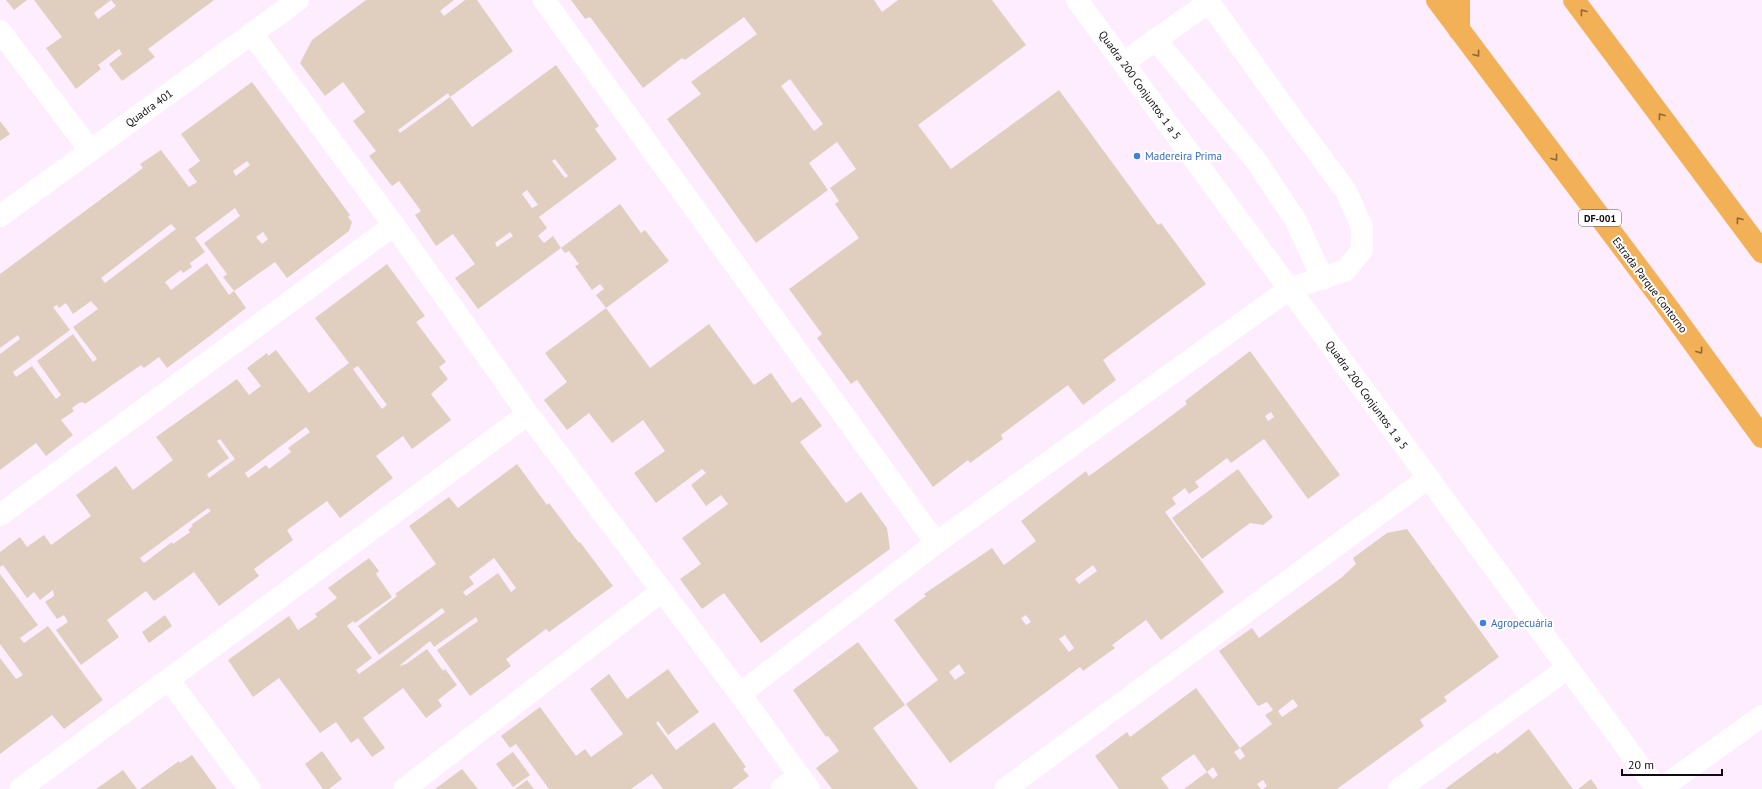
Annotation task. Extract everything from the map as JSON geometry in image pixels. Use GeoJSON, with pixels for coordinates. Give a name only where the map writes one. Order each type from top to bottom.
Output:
{"type":"FeatureCollection","features":[{"type":"Feature","properties":{"kind":"highway","name":"Estrada Parque Contorno"},"geometry":{"type":"LineString","coordinates":[[1437,0],[1666,305],[1762,437]]}},
{"type":"Feature","properties":{"kind":"highway"},"geometry":{"type":"LineString","coordinates":[[1459,0],[1459,30]]}},
{"type":"Feature","properties":{"kind":"highway"},"geometry":{"type":"LineString","coordinates":[[1574,0],[1762,252]]}},
{"type":"Feature","properties":{"kind":"street","name":"Quadra 401"},"geometry":{"type":"LineString","coordinates":[[0,216],[298,0]]}},
{"type":"Feature","properties":{"kind":"street"},"geometry":{"type":"LineString","coordinates":[[544,0],[936,543]]}},
{"type":"Feature","properties":{"kind":"street","name":"Quadra 200 Conjuntos 1 a 5"},"geometry":{"type":"LineString","coordinates":[[1077,0],[1568,668],[1659,789]]}},
{"type":"Feature","properties":{"kind":"street"},"geometry":{"type":"LineString","coordinates":[[740,694],[936,543],[1289,289],[1323,279],[1346,270],[1362,250],[1362,227],[1346,191],[1283,106],[1209,1],[1154,39],[1123,63]]}},
{"type":"Feature","properties":{"kind":"street"},"geometry":{"type":"LineString","coordinates":[[0,31],[90,150]]}},
{"type":"Feature","properties":{"kind":"street"},"geometry":{"type":"LineString","coordinates":[[252,34],[394,225],[528,414],[740,694],[804,783],[782,789]]}},
{"type":"Feature","properties":{"kind":"street"},"geometry":{"type":"LineString","coordinates":[[1154,39],[1257,162],[1296,221],[1323,279]]}},
{"type":"Feature","properties":{"kind":"street"},"geometry":{"type":"LineString","coordinates":[[0,514],[394,225]]}},
{"type":"Feature","properties":{"kind":"street"},"geometry":{"type":"LineString","coordinates":[[20,789],[528,414]]}},
{"type":"Feature","properties":{"kind":"street"},"geometry":{"type":"LineString","coordinates":[[1005,789],[1428,478]]}},
{"type":"Feature","properties":{"kind":"street"},"geometry":{"type":"LineString","coordinates":[[404,789],[662,591]]}},
{"type":"Feature","properties":{"kind":"street"},"geometry":{"type":"LineString","coordinates":[[1399,789],[1568,668]]}},
{"type":"Feature","properties":{"kind":"street"},"geometry":{"type":"LineString","coordinates":[[169,680],[250,789]]}},
{"type":"Feature","properties":{"kind":"street"},"geometry":{"type":"LineString","coordinates":[[1659,789],[1762,716]]}},
{"type":"Feature","properties":{"kind":"building"},"geometry":{"type":"Polygon","coordinates":[[[6,0],[27,0],[14,10],[6,0]]]}},
{"type":"Feature","properties":{"kind":"building"},"geometry":{"type":"Polygon","coordinates":[[[34,0],[111,0],[214,0],[148,49],[155,57],[122,81],[109,64],[122,54],[119,49],[98,65],[101,69],[76,89],[46,48],[62,37],[34,0]],[[111,0],[94,13],[98,19],[116,6],[111,0]]]}},
{"type":"Feature","properties":{"kind":"building"},"geometry":{"type":"Polygon","coordinates":[[[366,0],[454,0],[440,11],[444,16],[465,0],[477,0],[513,51],[450,97],[472,127],[556,65],[599,126],[595,129],[617,159],[539,217],[547,228],[538,236],[544,243],[553,236],[561,248],[478,309],[455,278],[475,264],[453,234],[436,246],[415,215],[421,211],[399,181],[392,186],[369,156],[376,151],[353,121],[365,112],[343,82],[325,96],[300,63],[312,40],[366,0]],[[448,93],[398,130],[400,133],[450,97],[448,93]],[[555,159],[552,161],[565,178],[568,176],[555,159]],[[527,190],[522,194],[532,208],[538,205],[527,190]],[[510,232],[495,243],[497,247],[513,236],[510,232]]]}},
{"type":"Feature","properties":{"kind":"building"},"geometry":{"type":"Polygon","coordinates":[[[571,0],[874,0],[882,12],[898,0],[992,0],[1026,45],[918,125],[951,169],[1059,90],[1158,225],[1161,223],[1206,284],[1103,360],[1116,380],[1083,405],[1068,385],[1001,435],[1003,439],[970,463],[968,460],[933,487],[857,380],[851,384],[817,338],[822,334],[789,289],[859,238],[835,204],[839,201],[830,188],[856,169],[837,142],[809,163],[828,190],[756,243],[667,119],[701,94],[691,82],[757,34],[744,17],[685,60],[682,58],[643,88],[590,17],[585,19],[571,0]],[[790,79],[781,86],[814,131],[823,124],[790,79]]]}},
{"type":"Feature","properties":{"kind":"building"},"geometry":{"type":"Polygon","coordinates":[[[252,82],[350,215],[348,217],[352,222],[349,231],[287,278],[275,262],[234,291],[246,308],[207,338],[167,368],[159,357],[144,368],[141,365],[85,404],[83,402],[79,403],[72,408],[74,411],[61,420],[73,435],[46,456],[36,443],[0,470],[0,354],[20,339],[18,335],[0,348],[0,274],[143,168],[140,164],[161,150],[189,187],[197,182],[188,170],[200,161],[181,134],[252,82]],[[247,161],[233,171],[236,176],[250,165],[247,161]],[[235,208],[195,238],[205,252],[190,263],[192,267],[183,273],[181,270],[165,282],[171,290],[207,263],[229,295],[234,291],[223,277],[227,274],[204,243],[240,216],[235,208]],[[171,224],[101,278],[105,283],[176,229],[171,224]],[[263,232],[256,237],[262,244],[268,239],[263,232]],[[91,301],[73,314],[66,303],[59,308],[57,305],[53,307],[70,330],[13,372],[16,377],[32,366],[56,399],[61,395],[37,361],[73,334],[93,362],[97,359],[73,327],[98,309],[91,301]]]}},
{"type":"Feature","properties":{"kind":"building"},"geometry":{"type":"Polygon","coordinates":[[[0,121],[10,134],[0,141],[0,121]]]}},
{"type":"Feature","properties":{"kind":"building"},"geometry":{"type":"Polygon","coordinates":[[[620,204],[641,233],[645,230],[669,261],[606,308],[596,295],[604,289],[600,284],[592,290],[575,266],[579,264],[569,251],[565,253],[561,248],[620,204]]]}},
{"type":"Feature","properties":{"kind":"building"},"geometry":{"type":"Polygon","coordinates":[[[387,264],[425,316],[416,322],[446,362],[439,367],[448,379],[431,394],[451,420],[412,449],[403,436],[376,456],[393,478],[340,518],[327,501],[287,530],[293,540],[254,569],[259,576],[219,606],[194,572],[154,601],[146,591],[107,620],[119,637],[81,665],[56,630],[68,622],[64,615],[57,619],[45,602],[54,596],[53,590],[40,600],[34,592],[27,598],[3,565],[0,567],[0,552],[20,537],[27,547],[44,535],[51,545],[91,516],[76,495],[116,466],[133,490],[173,460],[156,437],[237,379],[249,395],[261,386],[247,368],[267,353],[268,356],[276,350],[309,393],[349,363],[315,318],[387,264]],[[358,366],[353,369],[382,409],[387,405],[358,366]],[[306,427],[245,473],[248,478],[266,465],[269,469],[291,452],[288,448],[310,432],[306,427]],[[220,439],[217,441],[229,458],[207,474],[209,478],[235,459],[220,439]],[[208,508],[140,558],[144,563],[172,542],[173,544],[190,532],[188,530],[193,526],[191,525],[211,511],[208,508]]]}},
{"type":"Feature","properties":{"kind":"building"},"geometry":{"type":"Polygon","coordinates":[[[606,308],[650,368],[709,324],[754,385],[771,373],[792,403],[801,397],[822,426],[800,442],[846,503],[861,492],[887,528],[890,549],[761,643],[724,593],[702,609],[680,579],[701,564],[682,538],[728,504],[721,495],[706,506],[691,485],[706,473],[702,469],[656,503],[634,473],[665,451],[643,420],[612,443],[589,413],[567,430],[544,400],[567,382],[545,353],[606,308]]]}},
{"type":"Feature","properties":{"kind":"building"},"geometry":{"type":"Polygon","coordinates":[[[1250,351],[1340,475],[1308,499],[1264,439],[1231,463],[1227,458],[1195,482],[1199,487],[1189,494],[1185,488],[1172,498],[1176,504],[1165,512],[1224,592],[1161,640],[1146,620],[1112,645],[1115,648],[1083,671],[1080,667],[950,763],[906,704],[938,680],[894,620],[926,596],[924,594],[992,548],[1004,565],[1036,541],[1021,521],[1086,471],[1089,476],[1155,428],[1187,404],[1185,401],[1250,351]],[[1271,412],[1265,416],[1268,421],[1274,417],[1271,412]],[[1093,565],[1075,579],[1079,584],[1097,571],[1093,565]],[[1026,615],[1021,618],[1026,625],[1031,622],[1026,615]],[[1065,635],[1059,639],[1069,652],[1074,648],[1065,635]],[[959,664],[949,672],[955,680],[965,673],[959,664]]]}},
{"type":"Feature","properties":{"kind":"building"},"geometry":{"type":"Polygon","coordinates":[[[517,464],[547,505],[549,503],[613,586],[549,632],[546,629],[506,659],[511,666],[470,696],[437,650],[478,621],[476,617],[434,647],[430,641],[399,666],[406,664],[427,649],[443,671],[445,669],[457,685],[438,700],[442,706],[426,718],[403,688],[363,718],[385,748],[372,757],[358,738],[351,743],[336,722],[320,733],[279,678],[253,697],[228,660],[289,616],[298,630],[317,617],[315,614],[337,598],[328,588],[369,558],[379,571],[376,574],[392,597],[355,623],[353,621],[347,626],[372,658],[356,670],[359,674],[445,612],[442,608],[379,655],[358,626],[397,596],[395,594],[436,564],[409,526],[449,497],[458,508],[517,464]],[[494,558],[469,577],[474,584],[463,592],[466,596],[498,573],[511,592],[516,588],[494,558]]]}},
{"type":"Feature","properties":{"kind":"building"},"geometry":{"type":"Polygon","coordinates":[[[1238,469],[1273,517],[1263,525],[1250,523],[1202,559],[1172,518],[1238,469]]]}},
{"type":"Feature","properties":{"kind":"building"},"geometry":{"type":"Polygon","coordinates":[[[1407,529],[1499,657],[1444,697],[1447,701],[1420,720],[1424,726],[1337,789],[1263,789],[1267,786],[1263,780],[1257,784],[1261,789],[1184,789],[1207,772],[1194,754],[1161,778],[1169,789],[1119,789],[1095,756],[1127,732],[1130,737],[1196,688],[1240,748],[1272,724],[1265,715],[1273,710],[1267,702],[1258,706],[1219,651],[1252,628],[1259,638],[1341,578],[1356,564],[1353,558],[1387,533],[1407,529]],[[1293,699],[1278,711],[1282,717],[1298,706],[1293,699]],[[1240,748],[1234,752],[1240,760],[1245,756],[1240,748]],[[1213,767],[1207,772],[1213,779],[1218,775],[1213,767]]]}},
{"type":"Feature","properties":{"kind":"building"},"geometry":{"type":"Polygon","coordinates":[[[0,574],[38,625],[20,638],[24,643],[48,626],[103,700],[64,729],[52,715],[0,754],[0,658],[16,679],[23,675],[0,644],[0,574]]]}},
{"type":"Feature","properties":{"kind":"building"},"geometry":{"type":"Polygon","coordinates":[[[165,615],[172,626],[149,643],[142,632],[165,615]]]}},
{"type":"Feature","properties":{"kind":"building"},"geometry":{"type":"Polygon","coordinates":[[[858,642],[905,705],[873,728],[918,789],[832,789],[816,768],[839,751],[828,736],[826,737],[793,690],[858,642]]]}},
{"type":"Feature","properties":{"kind":"building"},"geometry":{"type":"Polygon","coordinates":[[[668,669],[699,712],[668,735],[658,721],[656,723],[676,750],[714,722],[746,767],[743,769],[749,776],[732,789],[663,789],[652,774],[631,789],[549,789],[516,744],[510,748],[501,736],[540,707],[576,756],[585,749],[591,757],[623,734],[590,689],[609,674],[627,699],[668,669]]]}},
{"type":"Feature","properties":{"kind":"building"},"geometry":{"type":"Polygon","coordinates":[[[1529,729],[1573,789],[1445,789],[1495,752],[1497,754],[1529,729]]]}},
{"type":"Feature","properties":{"kind":"building"},"geometry":{"type":"Polygon","coordinates":[[[322,751],[342,779],[329,789],[323,789],[305,764],[322,751]]]}},
{"type":"Feature","properties":{"kind":"building"},"geometry":{"type":"Polygon","coordinates":[[[513,752],[530,775],[513,787],[496,764],[513,752]]]}},
{"type":"Feature","properties":{"kind":"building"},"geometry":{"type":"Polygon","coordinates":[[[192,755],[217,789],[140,789],[179,761],[180,763],[192,755]]]}},
{"type":"Feature","properties":{"kind":"building"},"geometry":{"type":"Polygon","coordinates":[[[462,769],[478,789],[435,789],[462,769]]]}},
{"type":"Feature","properties":{"kind":"building"},"geometry":{"type":"Polygon","coordinates":[[[123,770],[137,789],[96,789],[123,770]]]}},
{"type":"Feature","properties":{"kind":"building"},"geometry":{"type":"Polygon","coordinates":[[[1591,779],[1598,789],[1578,789],[1582,786],[1591,779]]]}},
{"type":"Feature","properties":{"kind":"building"},"geometry":{"type":"Polygon","coordinates":[[[527,780],[534,789],[515,789],[527,780]]]}},
{"type":"Feature","properties":{"kind":"place","name":"Madereira Prima"},"geometry":{"type":"Point","coordinates":[1137,156]}},
{"type":"Feature","properties":{"kind":"place","name":"Agropecuária"},"geometry":{"type":"Point","coordinates":[1483,623]}}]}
